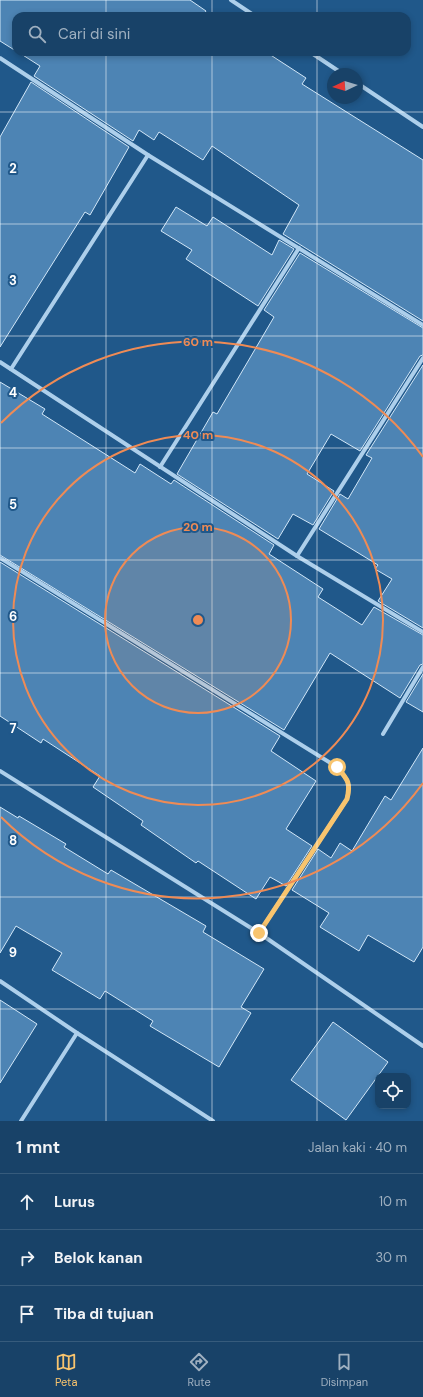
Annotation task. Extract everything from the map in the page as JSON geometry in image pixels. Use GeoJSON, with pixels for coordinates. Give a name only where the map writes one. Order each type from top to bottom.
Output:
{"type":"FeatureCollection","features":[{"type":"Feature","properties":{"kind":"street"},"geometry":{"type":"LineString","coordinates":[[231,0],[249,12]]}},
{"type":"Feature","properties":{"kind":"street"},"geometry":{"type":"LineString","coordinates":[[316,56],[334,68]]}},
{"type":"Feature","properties":{"kind":"street"},"geometry":{"type":"LineString","coordinates":[[1,60],[148,155],[423,325]]}},
{"type":"Feature","properties":{"kind":"street"},"geometry":{"type":"LineString","coordinates":[[363,87],[423,127]]}},
{"type":"Feature","properties":{"kind":"street"},"geometry":{"type":"LineString","coordinates":[[11,369],[148,155]]}},
{"type":"Feature","properties":{"kind":"street"},"geometry":{"type":"LineString","coordinates":[[160,467],[299,248]]}},
{"type":"Feature","properties":{"kind":"street"},"geometry":{"type":"LineString","coordinates":[[296,556],[423,358]]}},
{"type":"Feature","properties":{"kind":"street"},"geometry":{"type":"LineString","coordinates":[[0,362],[296,556],[423,632]]}},
{"type":"Feature","properties":{"kind":"street"},"geometry":{"type":"LineString","coordinates":[[0,558],[337,767],[346,778],[350,787],[347,799],[259,933]]}},
{"type":"Feature","properties":{"kind":"street"},"geometry":{"type":"LineString","coordinates":[[383,734],[423,668]]}},
{"type":"Feature","properties":{"kind":"street"},"geometry":{"type":"LineString","coordinates":[[0,771],[259,933],[423,1046]]}},
{"type":"Feature","properties":{"kind":"street"},"geometry":{"type":"LineString","coordinates":[[0,981],[77,1034],[213,1121]]}},
{"type":"Feature","properties":{"kind":"street"},"geometry":{"type":"LineString","coordinates":[[21,1121],[77,1034]]}},
{"type":"Feature","properties":{"kind":"building"},"geometry":{"type":"Polygon","coordinates":[[[0,0],[190,0],[206,11],[12,12],[12,48],[0,41],[0,0]]]}},
{"type":"Feature","properties":{"kind":"building"},"geometry":{"type":"Polygon","coordinates":[[[24,56],[272,56],[306,78],[302,84],[327,100],[327,104],[334,104],[423,160],[423,321],[283,234],[299,205],[212,146],[203,160],[159,132],[154,140],[139,130],[133,141],[34,76],[40,66],[24,56]]]}},
{"type":"Feature","properties":{"kind":"building"},"geometry":{"type":"Polygon","coordinates":[[[31,82],[129,147],[90,215],[85,212],[0,347],[0,137],[31,82]]]}},
{"type":"Feature","properties":{"kind":"building"},"geometry":{"type":"Polygon","coordinates":[[[176,207],[207,226],[213,217],[272,255],[279,240],[294,249],[258,306],[186,259],[192,250],[161,231],[176,207]]]}},
{"type":"Feature","properties":{"kind":"building"},"geometry":{"type":"Polygon","coordinates":[[[300,253],[423,328],[423,355],[420,356],[360,451],[331,434],[307,474],[334,491],[313,525],[293,514],[278,539],[177,474],[213,412],[217,414],[274,317],[264,310],[300,253]]]}},
{"type":"Feature","properties":{"kind":"building"},"geometry":{"type":"Polygon","coordinates":[[[423,365],[423,628],[378,601],[392,579],[375,569],[378,565],[319,529],[340,494],[348,499],[372,458],[366,455],[423,365]]]}},
{"type":"Feature","properties":{"kind":"building"},"geometry":{"type":"Polygon","coordinates":[[[0,382],[45,409],[42,414],[135,473],[140,464],[171,484],[174,480],[274,545],[269,554],[323,589],[318,597],[362,625],[374,607],[423,635],[423,664],[420,665],[400,698],[330,653],[284,730],[0,555],[0,382]]]}},
{"type":"Feature","properties":{"kind":"building"},"geometry":{"type":"Polygon","coordinates":[[[0,562],[280,736],[271,751],[316,781],[286,829],[312,846],[286,886],[270,877],[256,899],[198,861],[196,863],[141,825],[143,821],[93,787],[100,776],[43,739],[41,743],[0,716],[0,562]]]}},
{"type":"Feature","properties":{"kind":"building"},"geometry":{"type":"Polygon","coordinates":[[[423,674],[423,712],[406,702],[423,674]]]}},
{"type":"Feature","properties":{"kind":"building"},"geometry":{"type":"Polygon","coordinates":[[[423,748],[423,947],[414,962],[368,935],[359,951],[320,927],[329,913],[292,890],[318,849],[331,858],[340,843],[352,851],[385,796],[391,800],[423,748]]]}},
{"type":"Feature","properties":{"kind":"building"},"geometry":{"type":"Polygon","coordinates":[[[0,807],[18,818],[19,816],[66,844],[64,847],[108,874],[111,870],[206,926],[203,932],[264,969],[241,1007],[251,1013],[219,1067],[150,1026],[153,1021],[105,991],[100,999],[52,970],[62,953],[16,926],[0,953],[0,807]]]}},
{"type":"Feature","properties":{"kind":"building"},"geometry":{"type":"Polygon","coordinates":[[[0,1000],[37,1024],[0,1083],[0,1000]]]}},
{"type":"Feature","properties":{"kind":"building"},"geometry":{"type":"Polygon","coordinates":[[[333,1022],[388,1062],[380,1073],[375,1073],[375,1080],[346,1120],[291,1080],[333,1022]]]}},
{"type":"Feature","properties":{"kind":"route"},"geometry":{"type":"LineString","coordinates":[[259,933],[347,799],[350,787],[346,778],[337,767]]}}]}
